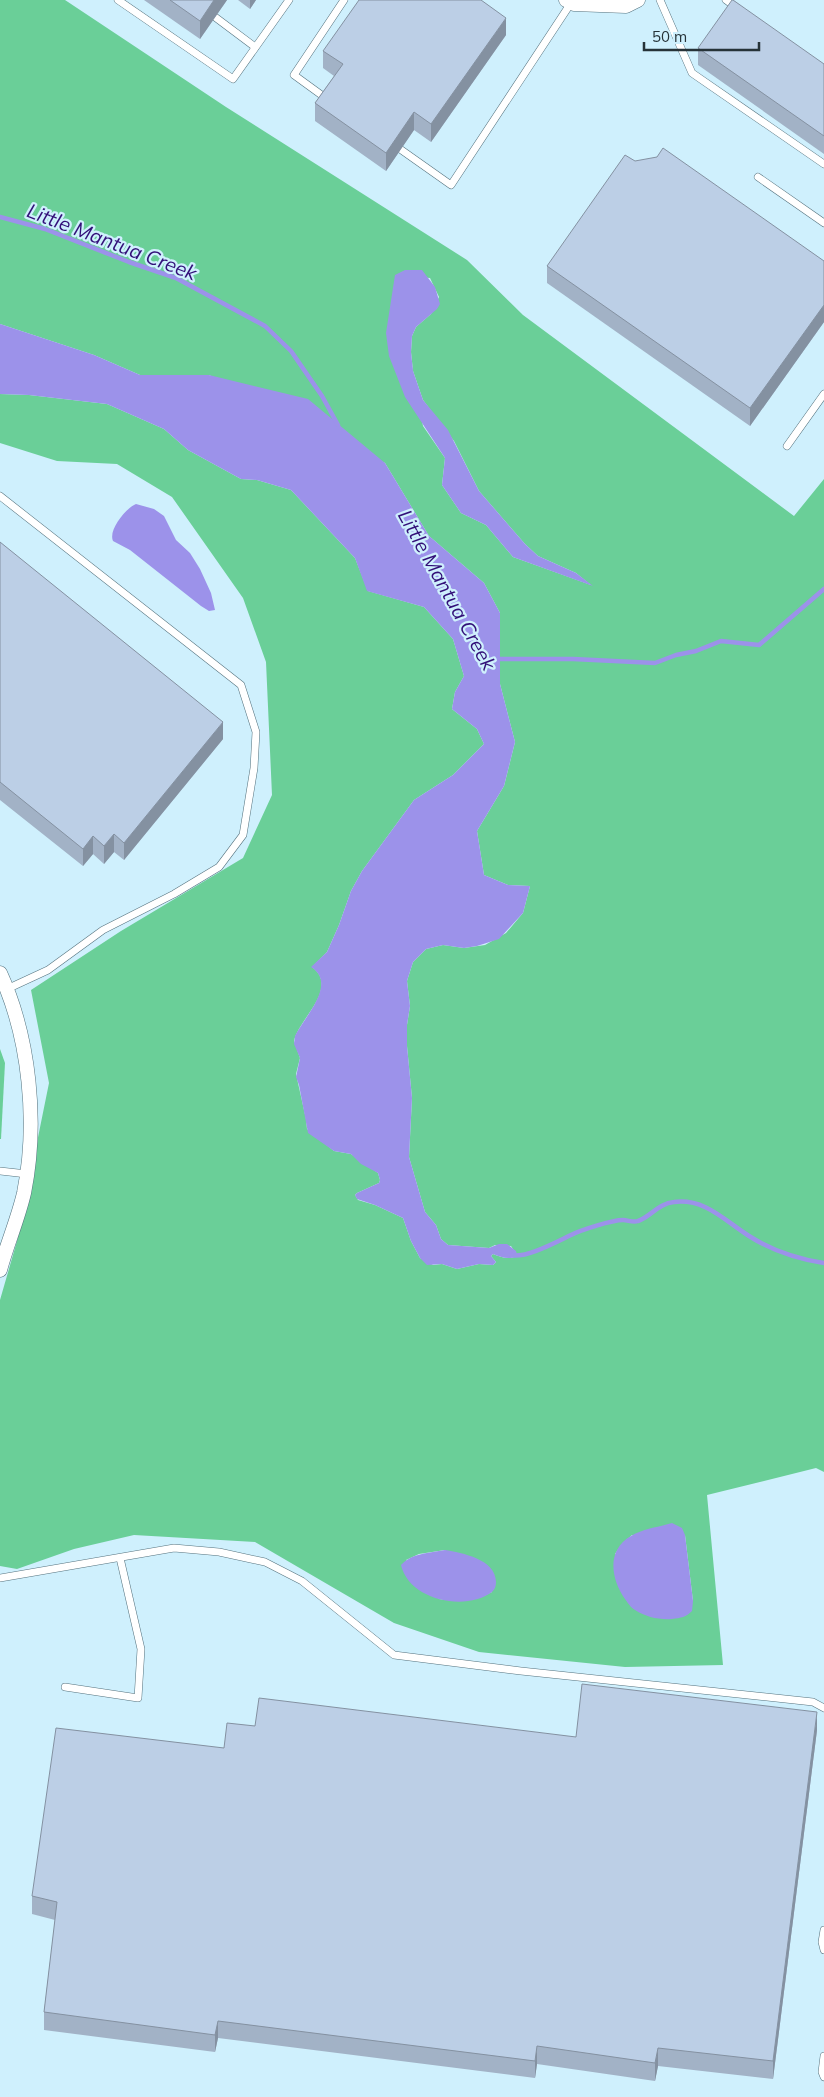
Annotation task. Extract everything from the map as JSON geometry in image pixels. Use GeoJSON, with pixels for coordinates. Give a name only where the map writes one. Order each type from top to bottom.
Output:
{"type":"FeatureCollection","features":[{"type":"Feature","properties":{"kind":"street"},"geometry":{"type":"LineString","coordinates":[[569,1],[626,6],[638,0]]}},
{"type":"Feature","properties":{"kind":"street"},"geometry":{"type":"LineString","coordinates":[[0,974],[7,989],[22,1038],[28,1085],[31,1145],[24,1195],[0,1270]]}},
{"type":"Feature","properties":{"kind":"lane"},"geometry":{"type":"LineString","coordinates":[[118,0],[233,79],[289,0]]}},
{"type":"Feature","properties":{"kind":"lane"},"geometry":{"type":"LineString","coordinates":[[330,100],[294,75],[344,0]]}},
{"type":"Feature","properties":{"kind":"lane"},"geometry":{"type":"LineString","coordinates":[[660,0],[692,73],[824,164]]}},
{"type":"Feature","properties":{"kind":"lane"},"geometry":{"type":"LineString","coordinates":[[726,0],[744,13]]}},
{"type":"Feature","properties":{"kind":"lane"},"geometry":{"type":"LineString","coordinates":[[400,150],[451,185],[569,1]]}},
{"type":"Feature","properties":{"kind":"lane"},"geometry":{"type":"LineString","coordinates":[[215,17],[255,47]]}},
{"type":"Feature","properties":{"kind":"lane"},"geometry":{"type":"LineString","coordinates":[[758,177],[824,223]]}},
{"type":"Feature","properties":{"kind":"lane"},"geometry":{"type":"LineString","coordinates":[[787,446],[824,394]]}},
{"type":"Feature","properties":{"kind":"lane"},"geometry":{"type":"LineString","coordinates":[[0,496],[241,685],[256,732],[254,768],[244,835],[219,867],[174,894],[103,930],[48,970],[7,989]]}},
{"type":"Feature","properties":{"kind":"lane"},"geometry":{"type":"LineString","coordinates":[[0,1171],[27,1174]]}},
{"type":"Feature","properties":{"kind":"lane"},"geometry":{"type":"LineString","coordinates":[[0,1578],[174,1548],[219,1552],[265,1562],[302,1581],[394,1655],[520,1671],[813,1702],[824,1708]]}},
{"type":"Feature","properties":{"kind":"lane"},"geometry":{"type":"LineString","coordinates":[[66,1687],[138,1698],[141,1649],[120,1558]]}},
{"type":"Feature","properties":{"kind":"lane"},"geometry":{"type":"LineString","coordinates":[[824,1930],[822,1942],[824,1950]]}},
{"type":"Feature","properties":{"kind":"lane"},"geometry":{"type":"LineString","coordinates":[[824,2056],[822,2072],[824,2076]]}},
{"type":"Feature","properties":{"kind":"green space"},"geometry":{"type":"Polygon","coordinates":[[[0,0],[65,0],[226,107],[467,260],[523,315],[794,516],[824,479],[824,1472],[816,1468],[707,1495],[723,1665],[625,1667],[479,1652],[394,1623],[255,1542],[134,1535],[74,1549],[17,1569],[0,1566],[0,1300],[17,1241],[49,1083],[31,990],[121,931],[243,858],[272,795],[266,662],[243,598],[172,497],[117,464],[57,461],[0,443],[0,394],[29,395],[107,404],[164,429],[188,450],[241,479],[257,480],[291,490],[355,558],[368,591],[424,607],[453,639],[464,676],[455,692],[452,709],[477,729],[484,744],[453,775],[414,800],[362,871],[351,891],[327,952],[312,967],[319,975],[322,984],[320,994],[297,1032],[294,1041],[300,1058],[296,1074],[307,1129],[334,1151],[351,1154],[378,1173],[379,1183],[355,1195],[358,1200],[375,1205],[403,1218],[411,1241],[420,1258],[433,1265],[442,1264],[457,1269],[479,1264],[493,1265],[496,1262],[491,1256],[493,1254],[508,1258],[517,1255],[511,1246],[495,1245],[489,1248],[448,1245],[441,1239],[436,1225],[425,1212],[409,1157],[412,1098],[407,1046],[407,1025],[410,1006],[407,981],[413,962],[426,949],[443,945],[464,948],[485,945],[506,933],[523,913],[530,886],[508,885],[484,875],[477,831],[504,786],[515,742],[500,684],[500,613],[484,583],[429,536],[385,463],[209,375],[140,375],[94,355],[0,324],[0,0]],[[395,275],[423,426],[445,458],[442,485],[461,513],[486,525],[513,557],[591,585],[576,573],[538,556],[525,544],[479,491],[454,441],[423,400],[413,371],[412,336],[416,327],[431,314],[439,297],[430,278],[395,275]],[[632,1535],[615,1554],[693,1601],[685,1535],[632,1535]],[[445,1550],[419,1554],[406,1560],[439,1599],[466,1600],[478,1598],[492,1592],[445,1550]]]}},
{"type":"Feature","properties":{"kind":"green space"},"geometry":{"type":"Polygon","coordinates":[[[0,1049],[5,1063],[1,1139],[0,1139],[0,1049]]]}},
{"type":"Feature","properties":{"kind":"water"},"geometry":{"type":"Polygon","coordinates":[[[405,270],[422,270],[435,287],[440,304],[437,309],[416,327],[412,336],[413,371],[423,400],[448,430],[479,491],[525,544],[538,556],[576,573],[593,586],[513,557],[486,525],[461,513],[442,485],[445,458],[405,397],[389,356],[386,333],[395,275],[405,270]]]}},
{"type":"Feature","properties":{"kind":"water"},"geometry":{"type":"Polygon","coordinates":[[[0,324],[94,355],[140,375],[209,375],[308,399],[385,463],[429,536],[484,583],[500,613],[500,684],[515,742],[504,786],[477,831],[484,875],[508,885],[530,886],[523,913],[499,939],[464,948],[443,945],[426,949],[413,962],[407,981],[410,1006],[407,1025],[407,1046],[412,1098],[409,1157],[425,1212],[436,1225],[441,1239],[448,1245],[489,1248],[499,1244],[507,1244],[516,1251],[517,1255],[514,1257],[505,1258],[493,1254],[491,1256],[496,1262],[493,1265],[479,1264],[457,1269],[442,1264],[427,1265],[420,1258],[411,1241],[403,1218],[357,1199],[355,1195],[357,1193],[379,1183],[378,1173],[361,1164],[351,1154],[334,1151],[308,1133],[296,1077],[300,1058],[294,1044],[295,1036],[320,991],[321,982],[318,974],[311,967],[327,952],[351,891],[362,871],[414,800],[453,775],[484,744],[477,729],[452,709],[455,692],[464,676],[453,639],[424,607],[367,591],[355,558],[291,490],[257,480],[241,479],[188,450],[164,429],[107,404],[29,395],[0,394],[0,324]]]}},
{"type":"Feature","properties":{"kind":"water"},"geometry":{"type":"Polygon","coordinates":[[[136,504],[154,509],[164,516],[176,540],[190,553],[200,569],[211,593],[215,610],[209,611],[201,606],[130,550],[113,541],[112,536],[115,526],[127,510],[136,504]]]}},
{"type":"Feature","properties":{"kind":"water"},"geometry":{"type":"Polygon","coordinates":[[[672,1523],[682,1528],[685,1535],[693,1601],[692,1611],[681,1618],[657,1618],[635,1610],[625,1599],[614,1574],[614,1557],[623,1542],[631,1536],[672,1523]]]}},
{"type":"Feature","properties":{"kind":"water"},"geometry":{"type":"Polygon","coordinates":[[[445,1550],[469,1555],[490,1568],[495,1574],[496,1582],[493,1591],[481,1598],[468,1601],[453,1601],[439,1599],[415,1587],[406,1577],[401,1565],[410,1558],[445,1550]]]}},
{"type":"Feature","properties":{"kind":"building"},"geometry":{"type":"Polygon","coordinates":[[[170,0],[214,0],[200,21],[170,0]]]}},
{"type":"Feature","properties":{"kind":"building"},"geometry":{"type":"Polygon","coordinates":[[[359,0],[481,0],[506,18],[431,124],[414,112],[386,153],[315,103],[343,64],[323,51],[359,0]]]}},
{"type":"Feature","properties":{"kind":"building"},"geometry":{"type":"Polygon","coordinates":[[[732,0],[824,64],[824,136],[698,48],[732,0]]]}},
{"type":"Feature","properties":{"kind":"building"},"geometry":{"type":"Polygon","coordinates":[[[663,148],[824,261],[824,305],[750,408],[547,266],[625,155],[635,161],[657,157],[663,148]]]}},
{"type":"Feature","properties":{"kind":"building"},"geometry":{"type":"Polygon","coordinates":[[[0,542],[223,722],[124,843],[114,834],[104,846],[93,836],[83,849],[0,782],[0,542]]]}},
{"type":"Feature","properties":{"kind":"building"},"geometry":{"type":"Polygon","coordinates":[[[582,1684],[817,1712],[773,2061],[658,2048],[655,2063],[537,2046],[535,2061],[218,2021],[215,2035],[44,2012],[57,1902],[32,1896],[56,1728],[224,1748],[227,1723],[255,1726],[259,1698],[576,1737],[582,1684]]]}},
{"type":"Feature","properties":{"kind":"waterway","name":"Little Mantua Creek"},"geometry":{"type":"LineString","coordinates":[[0,217],[45,229],[176,278],[265,326],[291,351],[322,396],[338,425]]}},
{"type":"Feature","properties":{"kind":"waterway"},"geometry":{"type":"LineString","coordinates":[[495,659],[573,659],[655,663],[676,655],[696,651],[721,641],[759,645],[824,589]]}},
{"type":"Feature","properties":{"kind":"waterway","name":"Little Mantua Creek"},"geometry":{"type":"LineString","coordinates":[[511,1255],[517,1256],[533,1252],[604,1223],[618,1220],[638,1221],[659,1207],[674,1202],[685,1202],[705,1207],[757,1241],[776,1250],[824,1263]]}}]}
